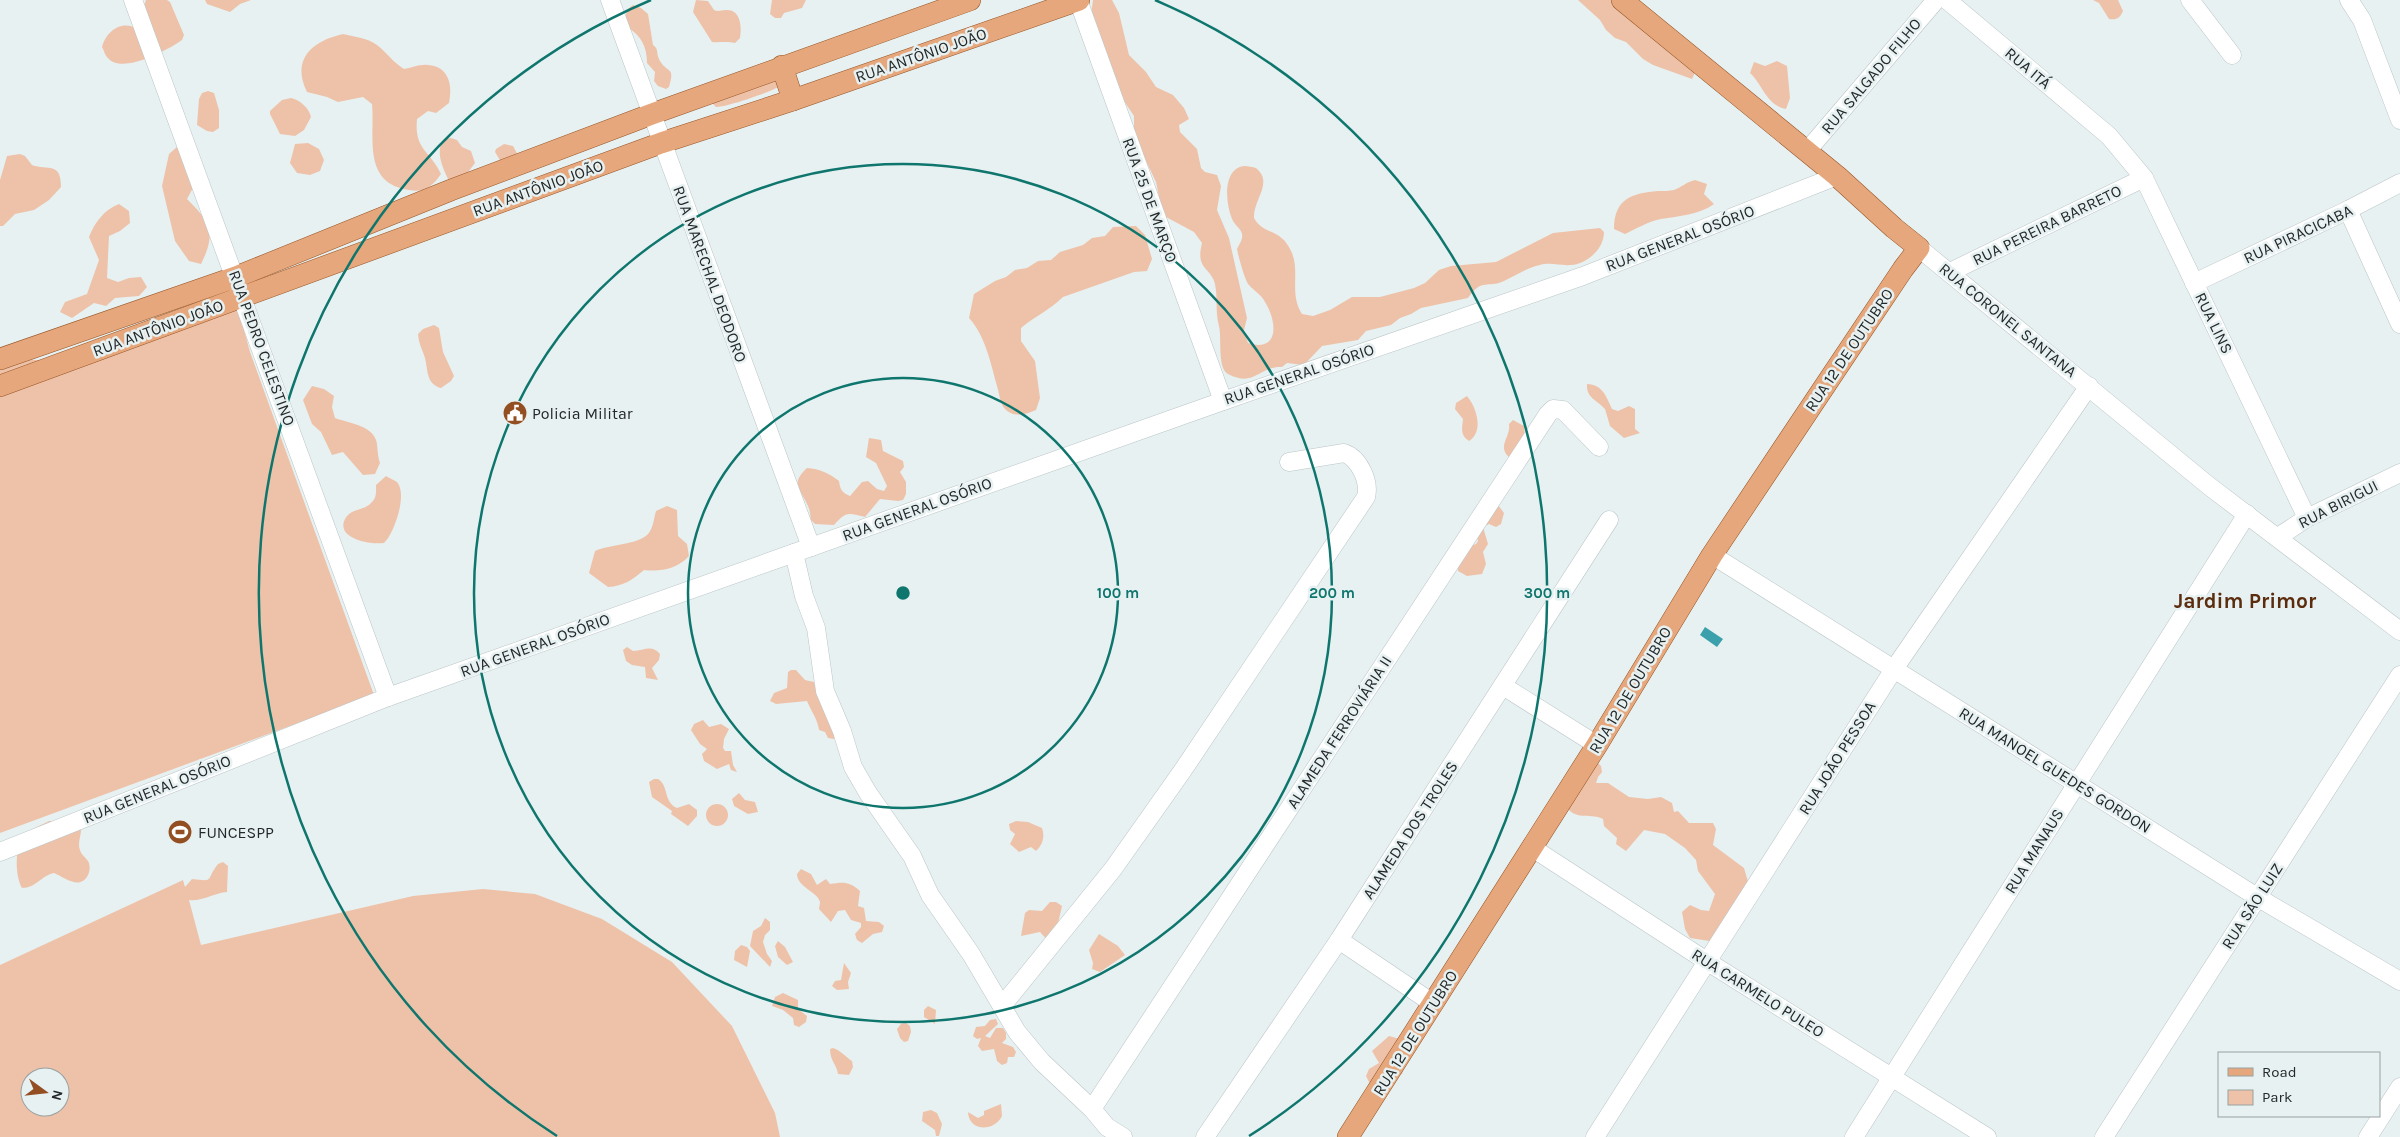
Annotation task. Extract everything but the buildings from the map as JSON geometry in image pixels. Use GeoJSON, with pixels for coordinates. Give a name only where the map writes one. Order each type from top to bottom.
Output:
{"type":"FeatureCollection","features":[{"type":"Feature","properties":{"kind":"main road","name":"RUA ANTÔNIO JOÃO"},"geometry":{"type":"LineString","coordinates":[[0,359],[236,277],[452,190],[652,114],[970,0]]}},
{"type":"Feature","properties":{"kind":"main road","name":"RUA ANTÔNIO JOÃO"},"geometry":{"type":"LineString","coordinates":[[0,386],[661,143],[793,100],[1078,0]]}},
{"type":"Feature","properties":{"kind":"main road","name":"RUA CORONEL SANTANA"},"geometry":{"type":"LineString","coordinates":[[1622,0],[1837,176],[1919,248]]}},
{"type":"Feature","properties":{"kind":"main road"},"geometry":{"type":"LineString","coordinates":[[782,66],[793,100]]}},
{"type":"Feature","properties":{"kind":"main road"},"geometry":{"type":"LineString","coordinates":[[452,190],[462,215]]}},
{"type":"Feature","properties":{"kind":"main road","name":"RUA 12 DE OUTUBRO"},"geometry":{"type":"LineString","coordinates":[[1348,1137],[1597,745],[1712,555],[1919,248]]}},
{"type":"Feature","properties":{"kind":"street","name":"RUA PEDRO CELESTINO"},"geometry":{"type":"LineString","coordinates":[[133,0],[236,277],[388,697]]}},
{"type":"Feature","properties":{"kind":"street","name":"RUA MARECHAL DEODORO"},"geometry":{"type":"LineString","coordinates":[[610,0],[811,547]]}},
{"type":"Feature","properties":{"kind":"street","name":"RUA 25 DE MARÇO"},"geometry":{"type":"LineString","coordinates":[[1078,0],[1223,401]]}},
{"type":"Feature","properties":{"kind":"street","name":"RUA SALGADO FILHO"},"geometry":{"type":"LineString","coordinates":[[1807,152],[1936,0]]}},
{"type":"Feature","properties":{"kind":"street","name":"RUA ITÁ"},"geometry":{"type":"LineString","coordinates":[[1947,0],[2109,136]]}},
{"type":"Feature","properties":{"kind":"street"},"geometry":{"type":"LineString","coordinates":[[2190,0],[2232,55]]}},
{"type":"Feature","properties":{"kind":"street"},"geometry":{"type":"LineString","coordinates":[[2349,0],[2362,20],[2400,120]]}},
{"type":"Feature","properties":{"kind":"street","name":"RUA LINS"},"geometry":{"type":"LineString","coordinates":[[2109,136],[2144,178],[2307,518]]}},
{"type":"Feature","properties":{"kind":"street","name":"RUA GENERAL OSÓRIO"},"geometry":{"type":"LineString","coordinates":[[0,852],[388,697],[1223,401],[1583,276],[1837,176]]}},
{"type":"Feature","properties":{"kind":"street","name":"RUA PEREIRA BARRETO"},"geometry":{"type":"LineString","coordinates":[[1950,272],[2144,178]]}},
{"type":"Feature","properties":{"kind":"street","name":"RUA PIRACICABA"},"geometry":{"type":"LineString","coordinates":[[2194,283],[2348,210],[2400,183]]}},
{"type":"Feature","properties":{"kind":"street"},"geometry":{"type":"LineString","coordinates":[[2348,210],[2400,324]]}},
{"type":"Feature","properties":{"kind":"street","name":"RUA CORONEL SANTANA"},"geometry":{"type":"LineString","coordinates":[[1919,248],[2209,486],[2400,631]]}},
{"type":"Feature","properties":{"kind":"street","name":"RUA JOÃO PESSOA"},"geometry":{"type":"LineString","coordinates":[[1595,1137],[1894,669],[2089,386]]}},
{"type":"Feature","properties":{"kind":"street","name":"ALAMEDA FERROVIÁRIA II"},"geometry":{"type":"LineString","coordinates":[[1092,1109],[1548,414],[1554,409],[1564,410],[1599,447]]}},
{"type":"Feature","properties":{"kind":"street"},"geometry":{"type":"LineString","coordinates":[[1002,1006],[1113,870],[1189,762],[1366,497],[1367,481],[1353,456],[1344,453],[1289,462]]}},
{"type":"Feature","properties":{"kind":"street","name":"RUA BIRIGUI"},"geometry":{"type":"LineString","coordinates":[[2278,537],[2307,518],[2400,473]]}},
{"type":"Feature","properties":{"kind":"street","name":"RUA MANAUS"},"geometry":{"type":"LineString","coordinates":[[1854,1137],[2247,514]]}},
{"type":"Feature","properties":{"kind":"street","name":"ALAMEDA DOS TROLES"},"geometry":{"type":"LineString","coordinates":[[1205,1137],[1339,940],[1609,520]]}},
{"type":"Feature","properties":{"kind":"street"},"geometry":{"type":"LineString","coordinates":[[794,553],[804,596],[816,628],[825,691],[842,731],[853,767],[868,793],[912,856],[930,895],[971,954],[1017,1032],[1042,1062],[1092,1109],[1107,1127],[1123,1137]]}},
{"type":"Feature","properties":{"kind":"street","name":"RUA MANOEL GUEDES GORDON"},"geometry":{"type":"LineString","coordinates":[[1712,555],[2257,897],[2400,982]]}},
{"type":"Feature","properties":{"kind":"street","name":"RUA SÃO LUIZ"},"geometry":{"type":"LineString","coordinates":[[2104,1137],[2400,675]]}},
{"type":"Feature","properties":{"kind":"street"},"geometry":{"type":"LineString","coordinates":[[1504,686],[1597,745]]}},
{"type":"Feature","properties":{"kind":"street","name":"RUA CARMELO PULEO"},"geometry":{"type":"LineString","coordinates":[[1531,847],[1708,962],[1987,1137]]}},
{"type":"Feature","properties":{"kind":"street"},"geometry":{"type":"LineString","coordinates":[[1339,940],[1434,1004]]}},
{"type":"Feature","properties":{"kind":"street"},"geometry":{"type":"LineString","coordinates":[[2368,1137],[2400,1087]]}},
{"type":"Feature","properties":{"kind":"green space"},"geometry":{"type":"Polygon","coordinates":[[[146,0],[167,0],[170,2],[184,35],[182,40],[145,59],[124,64],[115,63],[105,54],[102,47],[104,42],[114,29],[124,25],[136,28],[146,0]]]}},
{"type":"Feature","properties":{"kind":"green space"},"geometry":{"type":"Polygon","coordinates":[[[205,0],[251,0],[240,4],[230,12],[207,4],[205,0]]]}},
{"type":"Feature","properties":{"kind":"green space"},"geometry":{"type":"Polygon","coordinates":[[[696,0],[708,1],[716,11],[726,10],[735,13],[738,16],[741,29],[740,38],[735,43],[712,42],[693,12],[696,0]]]}},
{"type":"Feature","properties":{"kind":"green space"},"geometry":{"type":"Polygon","coordinates":[[[772,0],[806,0],[802,8],[784,13],[781,18],[775,18],[770,14],[772,0]]]}},
{"type":"Feature","properties":{"kind":"green space"},"geometry":{"type":"Polygon","coordinates":[[[1093,0],[1112,0],[1119,13],[1129,55],[1146,72],[1156,87],[1173,95],[1184,108],[1189,119],[1179,125],[1180,132],[1197,149],[1201,168],[1205,172],[1217,175],[1221,186],[1217,210],[1229,238],[1247,318],[1244,330],[1248,343],[1258,345],[1266,343],[1271,339],[1273,326],[1272,318],[1265,302],[1249,285],[1246,279],[1237,249],[1242,234],[1233,221],[1227,198],[1227,189],[1232,174],[1244,166],[1256,168],[1263,179],[1254,218],[1258,224],[1283,239],[1292,253],[1295,268],[1296,299],[1302,314],[1313,316],[1330,310],[1352,297],[1380,297],[1414,288],[1425,283],[1439,270],[1451,266],[1496,262],[1553,233],[1600,228],[1604,232],[1601,244],[1594,254],[1583,262],[1567,265],[1544,264],[1535,266],[1504,281],[1482,286],[1468,298],[1421,308],[1400,318],[1391,325],[1366,331],[1358,340],[1322,346],[1304,365],[1287,363],[1282,367],[1267,370],[1251,378],[1244,379],[1228,374],[1222,366],[1215,284],[1202,263],[1200,252],[1202,243],[1194,232],[1166,217],[1162,212],[1156,182],[1134,136],[1134,116],[1120,95],[1091,14],[1093,0]]]}},
{"type":"Feature","properties":{"kind":"green space"},"geometry":{"type":"Polygon","coordinates":[[[1578,0],[1620,0],[1697,68],[1692,79],[1653,65],[1643,59],[1626,42],[1615,38],[1606,30],[1600,20],[1578,0]]]}},
{"type":"Feature","properties":{"kind":"green space"},"geometry":{"type":"Polygon","coordinates":[[[2093,0],[2118,0],[2123,11],[2118,18],[2109,19],[2099,3],[2093,0]]]}},
{"type":"Feature","properties":{"kind":"green space"},"geometry":{"type":"Polygon","coordinates":[[[633,5],[641,8],[648,14],[653,45],[664,67],[671,72],[669,87],[666,89],[658,86],[654,81],[655,72],[647,63],[646,52],[642,42],[628,28],[624,20],[628,9],[633,5]]]}},
{"type":"Feature","properties":{"kind":"green space"},"geometry":{"type":"Polygon","coordinates":[[[343,34],[370,41],[381,48],[404,69],[422,65],[435,66],[441,69],[448,78],[450,84],[449,103],[436,113],[428,111],[417,119],[420,144],[441,174],[428,188],[414,191],[394,186],[377,169],[373,144],[372,104],[363,97],[338,102],[307,92],[302,70],[303,61],[307,53],[322,41],[343,34]]]}},
{"type":"Feature","properties":{"kind":"green space"},"geometry":{"type":"Polygon","coordinates":[[[1777,61],[1787,66],[1790,98],[1786,109],[1779,107],[1769,99],[1750,73],[1754,62],[1765,66],[1777,61]]]}},
{"type":"Feature","properties":{"kind":"green space"},"geometry":{"type":"Polygon","coordinates":[[[773,71],[778,87],[721,107],[716,107],[712,103],[773,71]]]}},
{"type":"Feature","properties":{"kind":"green space"},"geometry":{"type":"Polygon","coordinates":[[[208,91],[214,93],[219,110],[219,128],[213,132],[197,125],[199,99],[202,93],[208,91]]]}},
{"type":"Feature","properties":{"kind":"green space"},"geometry":{"type":"Polygon","coordinates":[[[291,98],[304,105],[311,117],[304,130],[295,136],[280,134],[270,114],[270,111],[282,100],[291,98]]]}},
{"type":"Feature","properties":{"kind":"green space"},"geometry":{"type":"Polygon","coordinates":[[[451,138],[457,140],[462,147],[471,151],[475,163],[463,179],[450,183],[441,161],[440,150],[444,139],[451,138]]]}},
{"type":"Feature","properties":{"kind":"green space"},"geometry":{"type":"Polygon","coordinates":[[[308,143],[319,149],[324,160],[320,171],[310,175],[297,173],[290,163],[295,144],[308,143]]]}},
{"type":"Feature","properties":{"kind":"green space"},"geometry":{"type":"Polygon","coordinates":[[[504,144],[513,146],[519,157],[501,162],[495,152],[496,149],[504,144]]]}},
{"type":"Feature","properties":{"kind":"green space"},"geometry":{"type":"Polygon","coordinates":[[[177,147],[185,147],[194,186],[187,199],[201,214],[209,228],[209,244],[201,264],[189,261],[175,241],[162,186],[169,154],[177,147]]]}},
{"type":"Feature","properties":{"kind":"green space"},"geometry":{"type":"Polygon","coordinates":[[[20,154],[25,156],[32,165],[56,170],[59,173],[61,187],[49,200],[34,210],[15,214],[3,226],[0,226],[0,180],[7,156],[20,154]]]}},
{"type":"Feature","properties":{"kind":"green space"},"geometry":{"type":"Polygon","coordinates":[[[1695,180],[1707,184],[1704,194],[1714,204],[1708,208],[1695,213],[1652,221],[1625,234],[1614,229],[1617,211],[1626,200],[1649,192],[1674,190],[1695,180]]]}},
{"type":"Feature","properties":{"kind":"green space"},"geometry":{"type":"Polygon","coordinates":[[[119,204],[129,211],[130,223],[120,231],[109,236],[107,278],[118,282],[129,278],[141,277],[147,287],[139,296],[115,298],[106,306],[94,303],[72,318],[60,312],[65,302],[87,294],[99,260],[89,237],[101,217],[119,204]]]}},
{"type":"Feature","properties":{"kind":"green space"},"geometry":{"type":"Polygon","coordinates":[[[1136,226],[1145,235],[1152,259],[1147,271],[1134,272],[1063,297],[1021,328],[1021,341],[1035,361],[1040,398],[1036,410],[1032,412],[1019,415],[1008,411],[1002,403],[983,341],[969,318],[974,294],[1015,270],[1027,268],[1038,261],[1051,260],[1060,252],[1083,245],[1092,238],[1105,236],[1113,227],[1136,226]]]}},
{"type":"Feature","properties":{"kind":"green space"},"geometry":{"type":"Polygon","coordinates":[[[234,303],[240,315],[250,352],[374,695],[0,833],[0,363],[26,359],[46,361],[234,303]]]}},
{"type":"Feature","properties":{"kind":"green space"},"geometry":{"type":"Polygon","coordinates":[[[434,325],[439,328],[443,352],[454,376],[451,381],[441,388],[430,380],[418,334],[423,329],[434,325]]]}},
{"type":"Feature","properties":{"kind":"green space"},"geometry":{"type":"Polygon","coordinates":[[[1587,384],[1600,389],[1606,396],[1612,409],[1618,411],[1629,406],[1635,409],[1635,429],[1640,433],[1624,438],[1610,426],[1605,409],[1590,396],[1587,384]]]}},
{"type":"Feature","properties":{"kind":"green space"},"geometry":{"type":"Polygon","coordinates":[[[312,386],[324,389],[334,396],[332,407],[335,418],[358,425],[373,435],[377,442],[380,463],[375,474],[363,475],[343,452],[332,455],[321,432],[312,424],[303,400],[312,386]]]}},
{"type":"Feature","properties":{"kind":"green space"},"geometry":{"type":"Polygon","coordinates":[[[1467,396],[1474,407],[1478,426],[1474,437],[1469,441],[1463,434],[1463,419],[1455,409],[1456,403],[1467,396]]]}},
{"type":"Feature","properties":{"kind":"green space"},"geometry":{"type":"Polygon","coordinates":[[[1513,420],[1524,426],[1525,438],[1510,458],[1504,450],[1504,446],[1509,424],[1513,420]]]}},
{"type":"Feature","properties":{"kind":"green space"},"geometry":{"type":"Polygon","coordinates":[[[869,438],[881,440],[883,451],[903,461],[904,467],[900,472],[906,482],[906,494],[903,500],[880,499],[865,517],[848,514],[834,525],[815,524],[811,520],[809,508],[798,486],[799,478],[807,468],[820,470],[832,476],[839,481],[843,492],[850,496],[862,482],[868,481],[877,489],[884,491],[887,486],[876,463],[866,457],[869,438]]]}},
{"type":"Feature","properties":{"kind":"green space"},"geometry":{"type":"Polygon","coordinates":[[[386,476],[397,482],[401,495],[398,514],[388,538],[384,543],[371,543],[350,536],[343,526],[345,519],[354,511],[368,506],[373,501],[376,495],[376,485],[386,476]]]}},
{"type":"Feature","properties":{"kind":"green space"},"geometry":{"type":"Polygon","coordinates":[[[1498,505],[1504,513],[1501,524],[1496,527],[1489,524],[1483,527],[1488,544],[1483,552],[1486,564],[1482,574],[1467,576],[1458,571],[1466,548],[1476,544],[1478,541],[1476,534],[1498,505]]]}},
{"type":"Feature","properties":{"kind":"green space"},"geometry":{"type":"Polygon","coordinates":[[[667,506],[677,510],[678,536],[687,544],[689,556],[674,567],[644,570],[628,582],[614,586],[608,587],[589,573],[595,551],[643,538],[651,529],[656,511],[667,506]]]}},
{"type":"Feature","properties":{"kind":"green space"},"geometry":{"type":"Polygon","coordinates":[[[627,647],[633,651],[654,649],[660,654],[659,660],[652,668],[658,680],[646,678],[645,667],[632,665],[626,661],[623,650],[627,647]]]}},
{"type":"Feature","properties":{"kind":"green space"},"geometry":{"type":"Polygon","coordinates":[[[796,670],[805,680],[814,682],[822,707],[836,737],[834,739],[828,738],[825,732],[819,730],[807,701],[776,704],[770,701],[774,693],[787,688],[788,672],[796,670]]]}},
{"type":"Feature","properties":{"kind":"green space"},"geometry":{"type":"Polygon","coordinates":[[[703,720],[709,727],[721,724],[729,729],[724,739],[723,748],[725,751],[731,751],[733,765],[737,772],[731,770],[729,764],[717,769],[704,761],[702,754],[707,749],[700,744],[691,730],[694,724],[703,720]]]}},
{"type":"Feature","properties":{"kind":"green space"},"geometry":{"type":"Polygon","coordinates":[[[1596,761],[1601,766],[1602,772],[1596,783],[1608,783],[1629,797],[1648,799],[1661,797],[1672,803],[1674,812],[1678,811],[1689,823],[1713,823],[1716,829],[1713,845],[1744,868],[1749,885],[1716,942],[1690,938],[1685,929],[1682,912],[1690,905],[1709,911],[1715,894],[1698,871],[1696,860],[1685,848],[1665,834],[1644,830],[1626,851],[1616,844],[1617,838],[1604,826],[1603,819],[1576,814],[1568,809],[1591,774],[1588,769],[1596,761]]]}},
{"type":"Feature","properties":{"kind":"green space"},"geometry":{"type":"Polygon","coordinates":[[[658,779],[664,785],[670,802],[677,808],[689,804],[697,810],[697,816],[688,826],[671,814],[672,811],[652,797],[649,782],[658,779]]]}},
{"type":"Feature","properties":{"kind":"green space"},"geometry":{"type":"Polygon","coordinates":[[[739,793],[745,800],[755,802],[758,812],[748,814],[734,806],[732,799],[739,793]]]}},
{"type":"Feature","properties":{"kind":"green space"},"geometry":{"type":"Polygon","coordinates":[[[717,804],[725,807],[728,815],[725,823],[717,826],[709,823],[706,815],[709,807],[717,804]]]}},
{"type":"Feature","properties":{"kind":"green space"},"geometry":{"type":"Polygon","coordinates":[[[49,821],[81,826],[79,847],[89,863],[89,874],[85,880],[76,882],[67,880],[54,873],[31,886],[22,888],[17,869],[17,853],[21,840],[30,831],[49,821]]]}},
{"type":"Feature","properties":{"kind":"green space"},"geometry":{"type":"Polygon","coordinates":[[[1016,821],[1028,822],[1042,828],[1043,840],[1036,851],[1031,847],[1019,852],[1010,844],[1015,834],[1010,830],[1009,824],[1016,821]]]}},
{"type":"Feature","properties":{"kind":"green space"},"geometry":{"type":"Polygon","coordinates":[[[223,862],[228,866],[227,892],[198,900],[189,900],[201,945],[413,896],[483,889],[535,894],[602,919],[672,962],[732,1026],[775,1113],[780,1137],[0,1137],[0,965],[183,880],[185,887],[192,879],[207,880],[214,869],[223,862]]]}},
{"type":"Feature","properties":{"kind":"green space"},"geometry":{"type":"Polygon","coordinates":[[[801,869],[811,874],[817,885],[826,879],[830,884],[846,883],[860,891],[858,906],[864,908],[866,921],[879,922],[884,926],[882,932],[873,934],[862,943],[857,940],[855,934],[861,927],[861,923],[851,920],[845,910],[838,911],[831,922],[819,909],[820,902],[816,895],[798,879],[797,874],[801,869]]]}},
{"type":"Feature","properties":{"kind":"green space"},"geometry":{"type":"Polygon","coordinates":[[[1050,902],[1056,902],[1062,906],[1056,932],[1048,941],[1040,932],[1021,936],[1025,913],[1029,910],[1042,911],[1050,902]]]}},
{"type":"Feature","properties":{"kind":"green space"},"geometry":{"type":"Polygon","coordinates":[[[765,918],[770,922],[770,930],[765,935],[763,942],[767,954],[772,961],[770,967],[750,946],[753,931],[761,926],[765,918]]]}},
{"type":"Feature","properties":{"kind":"green space"},"geometry":{"type":"Polygon","coordinates":[[[1099,934],[1118,946],[1125,955],[1100,972],[1092,969],[1093,963],[1089,950],[1099,934]]]}},
{"type":"Feature","properties":{"kind":"green space"},"geometry":{"type":"Polygon","coordinates":[[[778,941],[785,947],[793,962],[787,965],[778,957],[775,946],[778,941]]]}},
{"type":"Feature","properties":{"kind":"green space"},"geometry":{"type":"Polygon","coordinates":[[[741,945],[747,947],[750,951],[747,967],[734,960],[735,951],[741,945]]]}},
{"type":"Feature","properties":{"kind":"green space"},"geometry":{"type":"Polygon","coordinates":[[[844,963],[851,973],[848,982],[849,989],[837,990],[832,986],[835,981],[841,980],[844,963]]]}},
{"type":"Feature","properties":{"kind":"green space"},"geometry":{"type":"Polygon","coordinates":[[[783,993],[798,1000],[798,1009],[807,1016],[806,1022],[799,1027],[794,1025],[793,1018],[783,1010],[772,1006],[775,997],[783,993]]]}},
{"type":"Feature","properties":{"kind":"green space"},"geometry":{"type":"Polygon","coordinates":[[[928,1006],[936,1010],[935,1024],[924,1017],[924,1010],[928,1006]]]}},
{"type":"Feature","properties":{"kind":"green space"},"geometry":{"type":"Polygon","coordinates":[[[996,1019],[998,1024],[985,1036],[990,1038],[996,1028],[1003,1028],[1006,1033],[1006,1039],[1002,1043],[1013,1047],[1016,1052],[1014,1057],[1008,1057],[1007,1063],[1002,1065],[997,1061],[994,1049],[982,1051],[978,1046],[981,1038],[977,1039],[973,1036],[976,1027],[985,1026],[990,1020],[996,1019]]]}},
{"type":"Feature","properties":{"kind":"green space"},"geometry":{"type":"Polygon","coordinates":[[[906,1023],[910,1026],[911,1032],[908,1041],[904,1042],[900,1038],[897,1029],[901,1024],[906,1023]]]}},
{"type":"Feature","properties":{"kind":"green space"},"geometry":{"type":"Polygon","coordinates":[[[1389,1036],[1400,1039],[1405,1064],[1402,1074],[1389,1080],[1380,1089],[1369,1082],[1366,1076],[1369,1069],[1379,1063],[1372,1051],[1389,1036]]]}},
{"type":"Feature","properties":{"kind":"green space"},"geometry":{"type":"Polygon","coordinates":[[[833,1048],[852,1061],[853,1067],[849,1075],[838,1074],[830,1053],[830,1049],[833,1048]]]}},
{"type":"Feature","properties":{"kind":"green space"},"geometry":{"type":"Polygon","coordinates":[[[1001,1104],[1002,1116],[993,1125],[982,1128],[969,1119],[968,1112],[978,1118],[984,1115],[984,1111],[1001,1104]]]}},
{"type":"Feature","properties":{"kind":"green space"},"geometry":{"type":"Polygon","coordinates":[[[931,1110],[937,1113],[942,1124],[939,1136],[936,1136],[935,1130],[922,1121],[923,1112],[931,1110]]]}},
{"type":"Feature","properties":{"kind":"water"},"geometry":{"type":"Polygon","coordinates":[[[1705,627],[1723,639],[1717,647],[1700,635],[1705,627]]]}},
{"type":"Feature","properties":{"kind":"place","name":"Policia Militar"},"geometry":{"type":"Point","coordinates":[515,413]}},
{"type":"Feature","properties":{"kind":"place","name":"FUNCESPP"},"geometry":{"type":"Point","coordinates":[180,832]}},
{"type":"Feature","properties":{"kind":"district","name":"Jardim Primor"},"geometry":{"type":"Point","coordinates":[2245,601]}}]}
